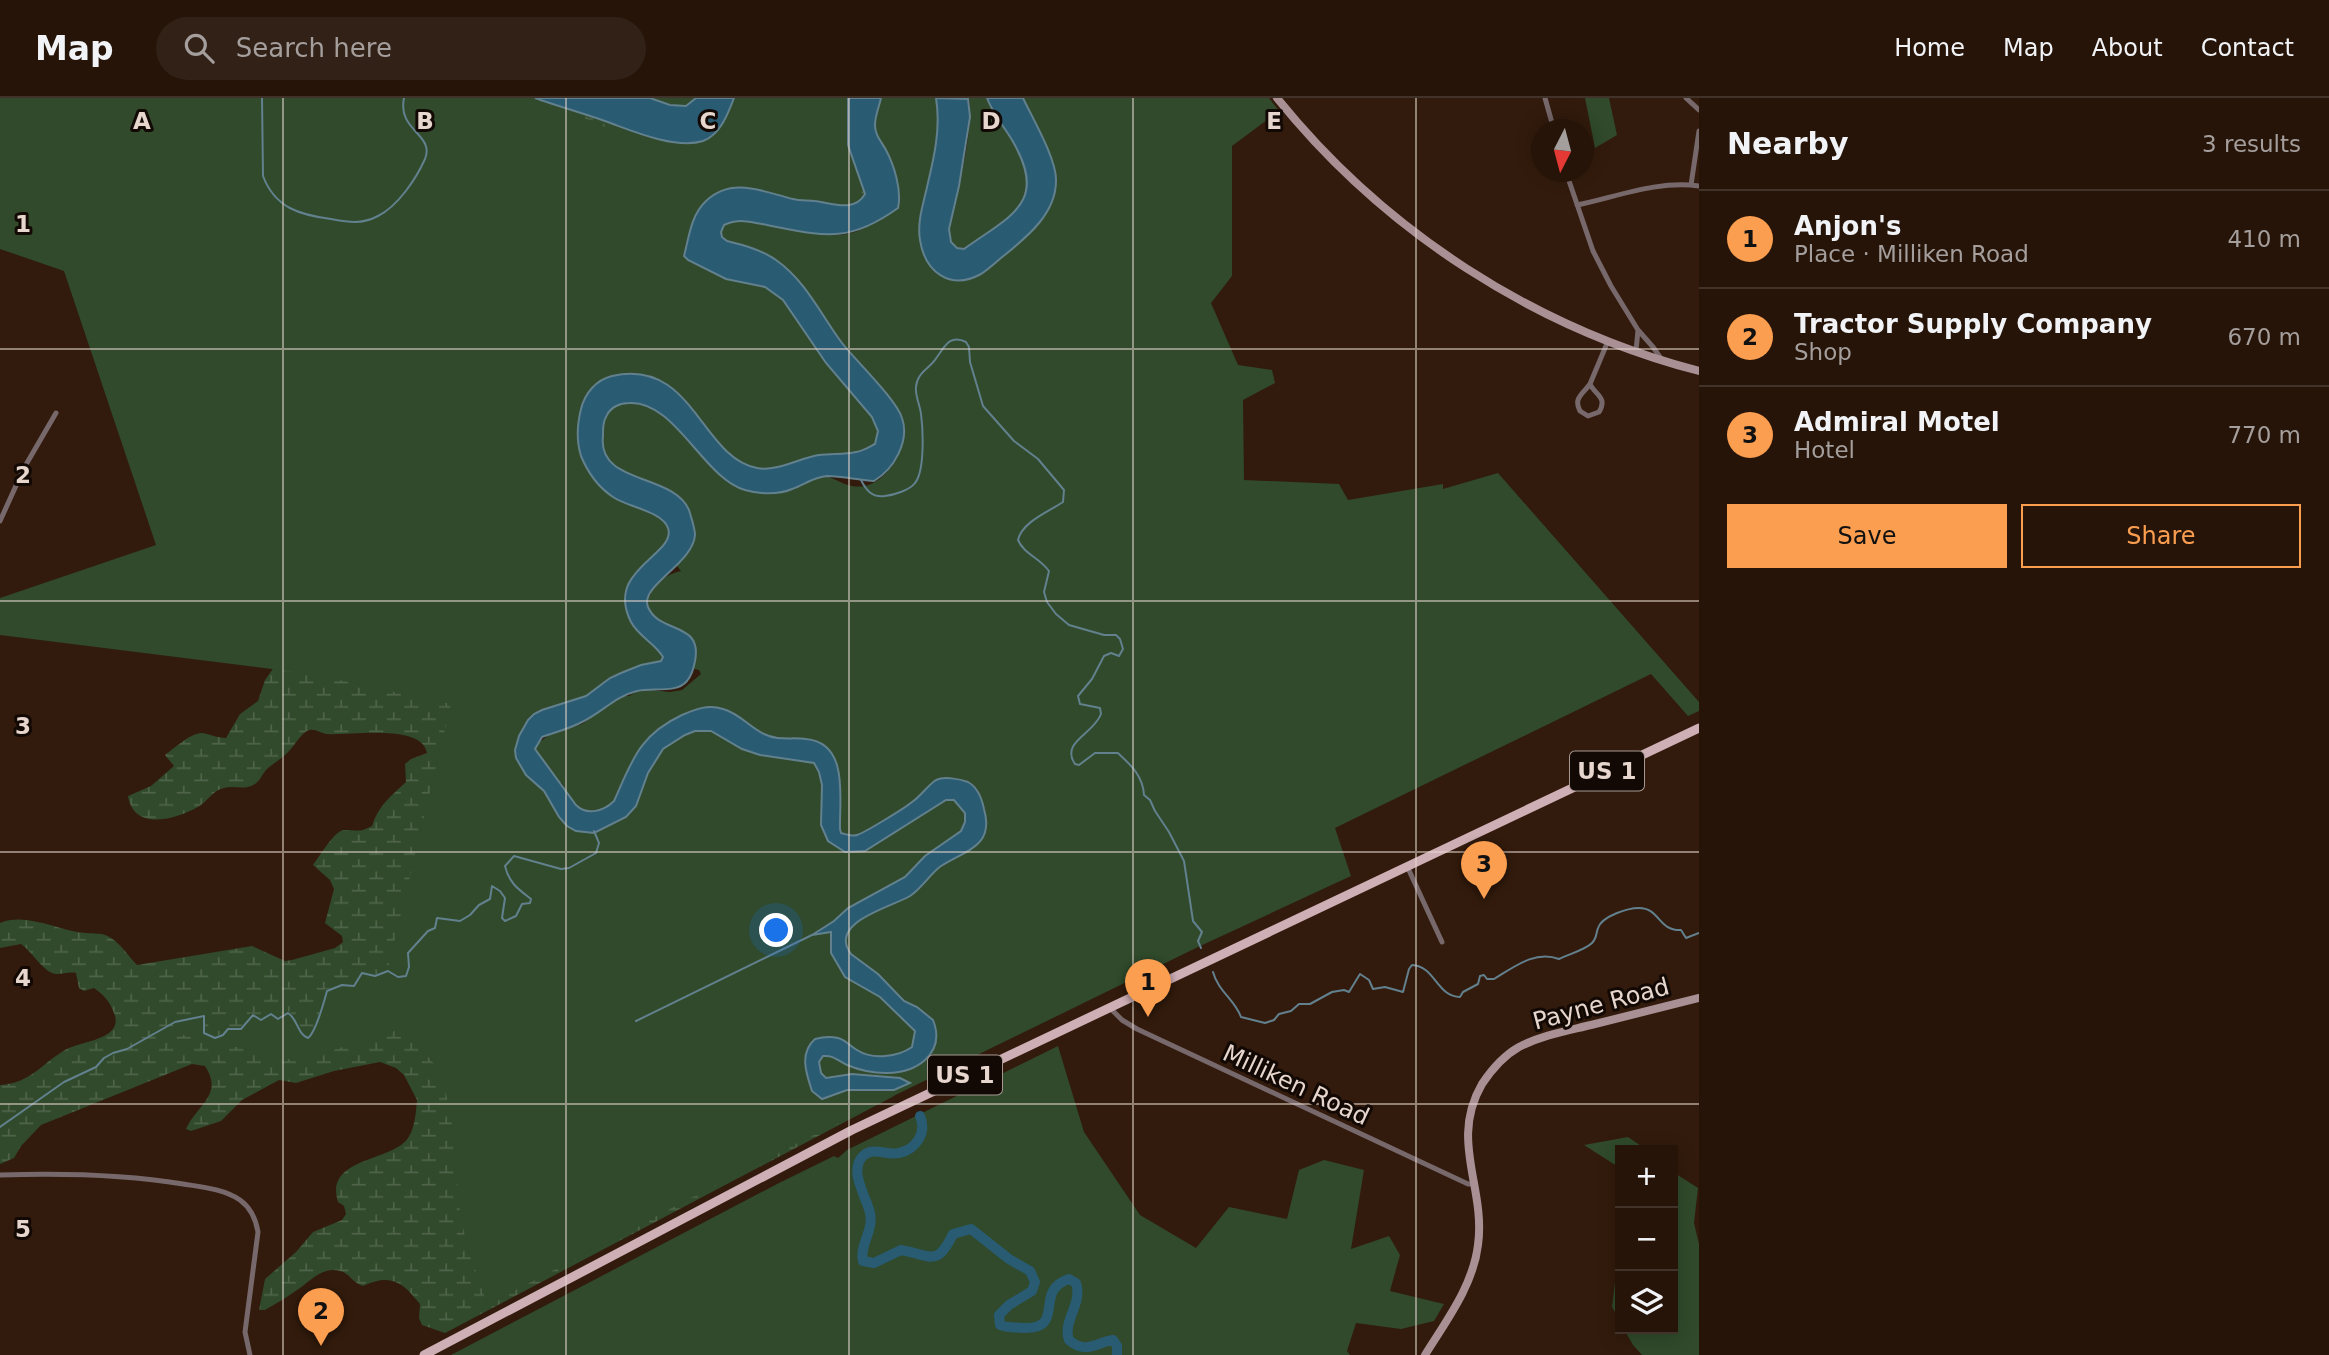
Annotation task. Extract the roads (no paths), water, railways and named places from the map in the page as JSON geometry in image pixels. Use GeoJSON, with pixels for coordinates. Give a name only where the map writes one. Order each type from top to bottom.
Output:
{"type":"FeatureCollection","features":[{"type":"Feature","properties":{"kind":"main road"},"geometry":{"type":"LineString","coordinates":[[1277,98],[1354,181],[1426,241],[1503,291],[1556,319],[1608,341],[1699,371]]}},
{"type":"Feature","properties":{"kind":"main road","name":"US 1"},"geometry":{"type":"LineString","coordinates":[[424,1355],[841,1136],[1699,728]]}},
{"type":"Feature","properties":{"kind":"main road","name":"Payne Road"},"geometry":{"type":"LineString","coordinates":[[1425,1355],[1457,1302],[1475,1262],[1479,1220],[1467,1141],[1470,1115],[1483,1084],[1505,1057],[1525,1044],[1699,998]]}},
{"type":"Feature","properties":{"kind":"street"},"geometry":{"type":"LineString","coordinates":[[1545,98],[1551,119]]}},
{"type":"Feature","properties":{"kind":"street"},"geometry":{"type":"LineString","coordinates":[[1686,98],[1699,110]]}},
{"type":"Feature","properties":{"kind":"street"},"geometry":{"type":"LineString","coordinates":[[1691,185],[1699,131]]}},
{"type":"Feature","properties":{"kind":"street"},"geometry":{"type":"LineString","coordinates":[[1569,182],[1598,263],[1638,330],[1662,360]]}},
{"type":"Feature","properties":{"kind":"street"},"geometry":{"type":"LineString","coordinates":[[1577,205],[1647,189],[1699,186]]}},
{"type":"Feature","properties":{"kind":"street"},"geometry":{"type":"LineString","coordinates":[[1636,351],[1638,330]]}},
{"type":"Feature","properties":{"kind":"street"},"geometry":{"type":"LineString","coordinates":[[1590,384],[1603,403],[1599,412],[1588,416],[1580,411],[1578,397],[1590,384],[1608,341]]}},
{"type":"Feature","properties":{"kind":"street"},"geometry":{"type":"LineString","coordinates":[[0,521],[31,456],[56,413]]}},
{"type":"Feature","properties":{"kind":"street"},"geometry":{"type":"LineString","coordinates":[[1407,866],[1442,942]]}},
{"type":"Feature","properties":{"kind":"street","name":"Milliken Road"},"geometry":{"type":"LineString","coordinates":[[1109,1007],[1122,1020],[1137,1029],[1403,1155],[1468,1184],[1474,1184]]}},
{"type":"Feature","properties":{"kind":"street"},"geometry":{"type":"LineString","coordinates":[[0,1175],[127,1176],[208,1188],[239,1199],[251,1213],[258,1232],[246,1323],[245,1340],[250,1355]]}},
{"type":"Feature","properties":{"kind":"water"},"geometry":{"type":"Polygon","coordinates":[[[535,98],[650,98],[670,105],[686,106],[696,98],[734,98],[723,123],[714,134],[703,141],[681,143],[645,135],[535,98]]]}},
{"type":"Feature","properties":{"kind":"water"},"geometry":{"type":"Polygon","coordinates":[[[848,98],[881,98],[875,129],[894,170],[899,193],[898,208],[880,220],[850,232],[820,234],[740,221],[724,225],[721,232],[727,241],[759,251],[776,260],[805,288],[842,343],[898,410],[904,436],[898,454],[888,469],[874,481],[827,476],[813,479],[787,491],[756,492],[730,483],[661,414],[645,405],[629,403],[613,408],[606,417],[603,430],[604,452],[612,463],[668,490],[681,498],[689,510],[695,532],[692,546],[686,556],[651,591],[647,599],[648,607],[654,615],[693,639],[696,648],[695,663],[690,677],[682,685],[670,689],[629,693],[582,722],[542,737],[535,749],[576,805],[595,811],[614,801],[639,750],[656,731],[697,709],[723,709],[769,736],[806,739],[820,743],[830,751],[839,775],[840,829],[841,833],[851,836],[861,833],[915,800],[936,780],[956,779],[968,782],[974,787],[982,801],[986,821],[982,839],[976,846],[941,866],[910,896],[854,924],[846,943],[851,954],[878,974],[904,1001],[917,1007],[933,1020],[936,1036],[932,1051],[917,1066],[888,1073],[856,1068],[833,1057],[823,1056],[819,1062],[821,1073],[826,1078],[852,1074],[900,1078],[910,1083],[894,1090],[847,1090],[822,1099],[812,1091],[805,1063],[807,1050],[815,1039],[838,1038],[863,1053],[885,1056],[912,1047],[915,1031],[880,997],[845,977],[831,953],[831,932],[812,935],[848,908],[905,877],[925,856],[961,831],[965,813],[954,800],[946,800],[865,851],[845,852],[828,841],[821,825],[822,785],[814,763],[760,755],[742,749],[711,731],[695,731],[663,749],[648,773],[636,806],[626,817],[594,833],[576,831],[567,826],[544,791],[526,775],[516,758],[515,750],[519,736],[534,714],[586,696],[610,678],[641,665],[661,661],[663,657],[634,627],[625,604],[627,589],[633,576],[662,547],[668,538],[668,528],[659,517],[619,501],[603,489],[581,456],[578,432],[581,409],[585,398],[596,384],[612,376],[639,374],[661,381],[679,394],[722,447],[738,460],[757,468],[772,468],[819,455],[859,451],[875,444],[878,431],[872,417],[826,363],[783,300],[765,287],[726,279],[684,256],[697,213],[706,201],[726,189],[748,188],[796,200],[842,205],[860,200],[865,194],[848,145],[848,98]]]}},
{"type":"Feature","properties":{"kind":"water"},"geometry":{"type":"Polygon","coordinates":[[[936,98],[968,99],[970,117],[949,229],[951,242],[957,248],[964,249],[1010,216],[1020,205],[1025,193],[1027,179],[1022,161],[987,98],[1023,98],[1044,140],[1055,172],[1055,193],[1039,223],[988,269],[970,279],[949,279],[933,269],[927,261],[920,240],[921,214],[936,143],[936,98]]]}},
{"type":"Feature","properties":{"kind":"waterway"},"geometry":{"type":"LineString","coordinates":[[262,98],[263,176],[274,196],[299,212],[354,222],[372,219],[393,206],[417,175],[425,159],[425,144],[406,118],[404,98]]}},
{"type":"Feature","properties":{"kind":"waterway"},"geometry":{"type":"LineString","coordinates":[[861,480],[876,496],[902,492],[915,483],[922,450],[917,382],[948,342],[956,339],[966,342],[983,406],[1014,441],[1038,459],[1064,490],[1063,502],[1030,523],[1018,540],[1024,549],[1049,571],[1044,592],[1047,602],[1069,625],[1104,635],[1116,635],[1123,649],[1119,656],[1111,653],[1104,656],[1092,679],[1078,696],[1080,704],[1100,708],[1101,714],[1075,744],[1072,750],[1075,764],[1079,765],[1095,753],[1118,753],[1136,771],[1144,795],[1150,800],[1184,861],[1193,921],[1202,932],[1198,941],[1201,948]]}},
{"type":"Feature","properties":{"kind":"waterway"},"geometry":{"type":"LineString","coordinates":[[0,1127],[64,1082],[96,1067],[113,1053],[127,1049],[175,1022],[204,1016],[204,1033],[215,1038],[228,1029],[241,1029],[253,1015],[261,1020],[271,1014],[278,1019],[288,1013],[308,1038],[316,1024],[327,991],[342,985],[354,986],[362,973],[375,976],[388,971],[398,977],[406,976],[409,967],[408,953],[428,931],[435,928],[437,918],[460,921],[490,899],[492,886],[505,898],[502,918],[505,921],[516,916],[522,904],[530,903],[531,899],[515,885],[507,872],[505,866],[514,856],[561,869],[569,868],[596,853],[599,843],[594,831]]}},
{"type":"Feature","properties":{"kind":"waterway"},"geometry":{"type":"LineString","coordinates":[[1213,972],[1241,1017],[1265,1023],[1274,1020],[1279,1014],[1291,1011],[1299,1004],[1310,1004],[1332,992],[1349,992],[1360,974],[1369,980],[1373,989],[1385,987],[1403,992],[1412,965],[1426,970],[1446,992],[1460,997],[1463,992],[1478,984],[1480,976],[1494,979],[1533,958],[1559,959],[1585,948],[1594,941],[1600,924],[1616,913],[1629,909],[1646,909],[1668,927],[1681,930],[1686,938],[1699,933]]}},
{"type":"Feature","properties":{"kind":"waterway"},"geometry":{"type":"LineString","coordinates":[[636,1021],[812,935]]}},
{"type":"Feature","properties":{"kind":"waterway"},"geometry":{"type":"LineString","coordinates":[[920,1116],[921,1134],[911,1148],[894,1154],[876,1151],[867,1153],[859,1162],[858,1177],[871,1220],[863,1249],[863,1261],[874,1263],[901,1250],[932,1257],[942,1252],[953,1234],[971,1229],[1009,1259],[1030,1271],[1035,1282],[1032,1291],[1009,1305],[999,1315],[1000,1325],[1022,1328],[1036,1327],[1044,1323],[1053,1292],[1058,1285],[1069,1279],[1076,1283],[1077,1291],[1068,1326],[1069,1340],[1081,1347],[1113,1340],[1117,1346],[1117,1355]]}},
{"type":"Feature","properties":{"kind":"place","name":"Admiral Motel"},"geometry":{"type":"Point","coordinates":[1484,899]}},
{"type":"Feature","properties":{"kind":"place","name":"Anjon's"},"geometry":{"type":"Point","coordinates":[1148,1017]}},
{"type":"Feature","properties":{"kind":"place","name":"Tractor Supply Company"},"geometry":{"type":"Point","coordinates":[321,1346]}}]}
